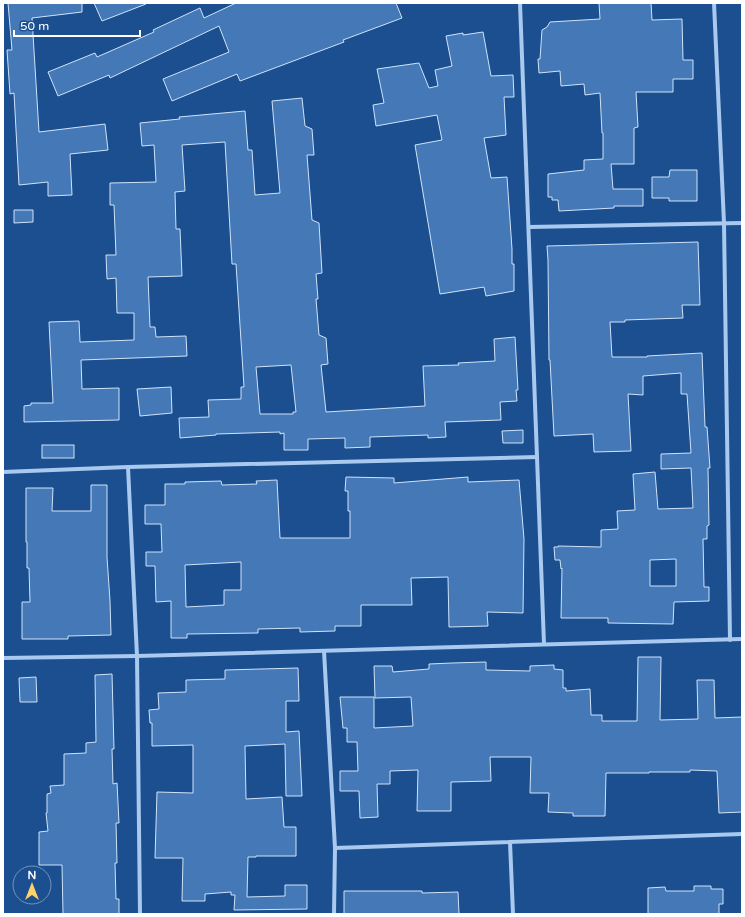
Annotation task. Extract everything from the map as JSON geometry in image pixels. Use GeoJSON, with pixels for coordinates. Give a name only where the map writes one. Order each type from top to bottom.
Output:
{"type":"FeatureCollection","features":[{"type":"Feature","properties":{"kind":"street"},"geometry":{"type":"LineString","coordinates":[[520,3],[544,644]]}},
{"type":"Feature","properties":{"kind":"street"},"geometry":{"type":"LineString","coordinates":[[714,3],[724,223],[730,640]]}},
{"type":"Feature","properties":{"kind":"street"},"geometry":{"type":"LineString","coordinates":[[529,227],[742,223]]}},
{"type":"Feature","properties":{"kind":"street"},"geometry":{"type":"LineString","coordinates":[[3,472],[128,467],[537,457]]}},
{"type":"Feature","properties":{"kind":"street"},"geometry":{"type":"LineString","coordinates":[[128,467],[137,656],[140,914]]}},
{"type":"Feature","properties":{"kind":"street"},"geometry":{"type":"LineString","coordinates":[[3,658],[137,656],[742,639]]}},
{"type":"Feature","properties":{"kind":"street"},"geometry":{"type":"LineString","coordinates":[[324,651],[335,848],[334,914]]}},
{"type":"Feature","properties":{"kind":"street"},"geometry":{"type":"LineString","coordinates":[[335,848],[742,834]]}},
{"type":"Feature","properties":{"kind":"street"},"geometry":{"type":"LineString","coordinates":[[510,842],[513,914]]}},
{"type":"Feature","properties":{"kind":"building"},"geometry":{"type":"Polygon","coordinates":[[[8,3],[82,3],[82,12],[32,18],[39,132],[105,124],[108,150],[70,154],[72,195],[48,196],[48,182],[19,185],[14,93],[10,94],[7,50],[12,50],[8,3]]]}},
{"type":"Feature","properties":{"kind":"building"},"geometry":{"type":"Polygon","coordinates":[[[94,3],[146,3],[146,4],[102,21],[94,3]]]}},
{"type":"Feature","properties":{"kind":"building"},"geometry":{"type":"Polygon","coordinates":[[[236,3],[396,3],[402,18],[343,40],[344,42],[240,81],[237,74],[172,101],[163,79],[229,52],[219,26],[110,78],[109,75],[58,96],[48,72],[95,53],[97,57],[154,32],[153,30],[200,8],[204,18],[236,3]]]}},
{"type":"Feature","properties":{"kind":"building"},"geometry":{"type":"Polygon","coordinates":[[[599,3],[651,3],[652,20],[682,19],[683,60],[693,60],[693,79],[673,79],[673,92],[636,92],[638,127],[634,128],[634,164],[611,164],[613,189],[643,189],[643,206],[614,206],[614,208],[559,211],[558,200],[552,200],[552,197],[548,197],[548,174],[584,170],[584,160],[603,159],[600,93],[585,95],[584,84],[561,86],[560,71],[539,73],[538,59],[540,59],[542,30],[547,27],[550,22],[600,19],[599,3]]]}},
{"type":"Feature","properties":{"kind":"building"},"geometry":{"type":"Polygon","coordinates":[[[483,32],[491,76],[513,75],[514,97],[504,97],[506,135],[484,138],[491,178],[507,177],[512,264],[514,264],[514,291],[486,296],[484,287],[440,294],[415,145],[442,140],[437,115],[376,126],[373,105],[384,103],[377,69],[419,63],[429,88],[438,86],[435,70],[452,66],[446,36],[483,32]]]}},
{"type":"Feature","properties":{"kind":"building"},"geometry":{"type":"Polygon","coordinates":[[[302,98],[305,126],[312,129],[314,155],[307,155],[312,220],[319,223],[322,273],[316,274],[318,299],[316,299],[319,335],[326,338],[328,364],[321,365],[326,412],[425,406],[423,366],[459,365],[458,363],[495,361],[494,339],[515,337],[518,390],[516,390],[517,401],[500,402],[501,420],[445,422],[446,437],[428,438],[428,435],[370,437],[370,447],[345,448],[345,438],[308,439],[308,450],[284,450],[284,433],[280,434],[280,432],[216,434],[180,438],[179,418],[209,417],[208,400],[241,399],[241,387],[244,387],[236,264],[232,264],[225,142],[182,145],[185,191],[175,192],[176,229],[180,229],[182,276],[148,277],[150,327],[155,327],[156,337],[186,336],[187,356],[81,360],[82,389],[119,388],[119,420],[24,422],[24,406],[31,405],[31,403],[53,403],[49,322],[79,321],[80,342],[134,340],[134,313],[117,313],[116,278],[107,279],[106,255],[116,255],[114,205],[110,205],[110,183],[156,182],[154,145],[142,146],[140,123],[180,119],[179,117],[245,111],[248,150],[252,150],[255,195],[280,193],[272,101],[302,98]],[[291,365],[256,367],[260,414],[293,414],[293,412],[296,412],[291,365]]]}},
{"type":"Feature","properties":{"kind":"building"},"geometry":{"type":"Polygon","coordinates":[[[670,170],[697,170],[697,201],[669,201],[669,198],[652,198],[652,177],[669,177],[670,170]]]}},
{"type":"Feature","properties":{"kind":"building"},"geometry":{"type":"Polygon","coordinates":[[[14,210],[33,210],[33,222],[14,223],[14,210]]]}},
{"type":"Feature","properties":{"kind":"building"},"geometry":{"type":"Polygon","coordinates":[[[698,242],[700,305],[682,305],[683,318],[610,322],[612,357],[647,357],[702,353],[705,427],[707,427],[710,468],[708,468],[709,525],[707,526],[707,539],[703,539],[704,587],[709,587],[709,601],[674,602],[673,624],[608,623],[608,618],[561,618],[562,568],[561,569],[560,560],[555,560],[554,547],[601,547],[601,530],[618,529],[617,511],[635,510],[633,474],[655,472],[658,509],[693,508],[691,468],[661,469],[661,454],[691,453],[687,394],[681,394],[681,373],[643,376],[643,395],[628,394],[631,451],[594,452],[593,434],[554,436],[549,360],[547,246],[698,242]],[[676,559],[650,560],[650,586],[676,586],[676,559]]]}},
{"type":"Feature","properties":{"kind":"building"},"geometry":{"type":"Polygon","coordinates":[[[171,387],[172,413],[140,416],[137,389],[171,387]]]}},
{"type":"Feature","properties":{"kind":"building"},"geometry":{"type":"Polygon","coordinates":[[[523,430],[523,443],[503,443],[502,431],[523,430]]]}},
{"type":"Feature","properties":{"kind":"building"},"geometry":{"type":"Polygon","coordinates":[[[42,445],[74,445],[74,458],[42,458],[42,445]]]}},
{"type":"Feature","properties":{"kind":"building"},"geometry":{"type":"Polygon","coordinates":[[[346,477],[394,478],[394,483],[468,477],[468,482],[519,480],[524,539],[523,613],[487,612],[488,626],[449,627],[448,577],[411,578],[412,605],[361,605],[361,626],[335,626],[335,631],[300,632],[300,628],[258,629],[258,633],[187,634],[187,638],[171,638],[171,601],[156,602],[155,566],[146,566],[146,552],[162,552],[161,524],[145,524],[145,505],[165,505],[165,484],[221,481],[222,485],[257,484],[256,481],[277,480],[280,538],[350,538],[348,491],[345,491],[346,477]],[[241,562],[185,565],[186,607],[224,605],[224,590],[241,590],[241,562]]]}},
{"type":"Feature","properties":{"kind":"building"},"geometry":{"type":"Polygon","coordinates":[[[91,485],[107,485],[107,557],[111,635],[68,636],[68,639],[22,639],[22,602],[30,602],[29,568],[27,568],[26,542],[26,488],[53,488],[52,511],[91,511],[91,485]]]}},
{"type":"Feature","properties":{"kind":"building"},"geometry":{"type":"Polygon","coordinates":[[[638,657],[661,657],[660,720],[698,719],[697,680],[714,680],[715,718],[742,717],[742,812],[719,813],[717,771],[690,770],[690,772],[606,773],[605,816],[573,816],[573,813],[548,812],[549,793],[530,793],[531,757],[490,757],[491,781],[451,782],[451,811],[417,811],[418,770],[390,771],[390,784],[377,784],[378,817],[360,818],[359,791],[340,791],[340,771],[358,771],[357,742],[347,742],[347,728],[343,728],[340,697],[374,697],[374,728],[413,726],[411,697],[375,698],[374,666],[392,666],[393,672],[429,669],[429,664],[452,663],[486,662],[486,670],[530,671],[530,666],[554,665],[554,669],[563,670],[563,688],[566,688],[566,691],[590,689],[591,715],[602,715],[602,721],[637,721],[638,657]]]}},
{"type":"Feature","properties":{"kind":"building"},"geometry":{"type":"Polygon","coordinates":[[[298,668],[299,701],[286,701],[286,732],[299,731],[302,796],[286,796],[285,744],[245,746],[246,799],[282,797],[284,827],[296,827],[296,856],[248,857],[247,897],[285,896],[285,885],[307,885],[307,909],[234,910],[235,895],[231,895],[231,892],[205,894],[205,901],[182,901],[183,858],[155,858],[157,792],[193,793],[193,745],[152,746],[152,723],[150,723],[149,710],[159,709],[158,693],[186,692],[186,680],[225,679],[225,670],[298,668]]]}},
{"type":"Feature","properties":{"kind":"building"},"geometry":{"type":"Polygon","coordinates":[[[112,674],[114,749],[112,749],[113,784],[117,783],[119,823],[116,823],[117,863],[115,863],[116,899],[119,899],[119,914],[63,914],[62,865],[39,865],[39,832],[48,831],[46,813],[47,794],[51,793],[50,786],[64,785],[64,754],[86,753],[86,743],[96,742],[95,675],[112,674]]]}},
{"type":"Feature","properties":{"kind":"building"},"geometry":{"type":"Polygon","coordinates":[[[36,677],[37,702],[20,702],[19,678],[36,677]]]}},
{"type":"Feature","properties":{"kind":"building"},"geometry":{"type":"Polygon","coordinates":[[[694,886],[711,886],[711,889],[723,889],[723,904],[719,904],[719,914],[648,914],[648,888],[665,887],[666,891],[694,891],[694,886]]]}},
{"type":"Feature","properties":{"kind":"building"},"geometry":{"type":"Polygon","coordinates":[[[344,891],[422,891],[422,893],[458,892],[459,914],[344,914],[344,891]]]}}]}
